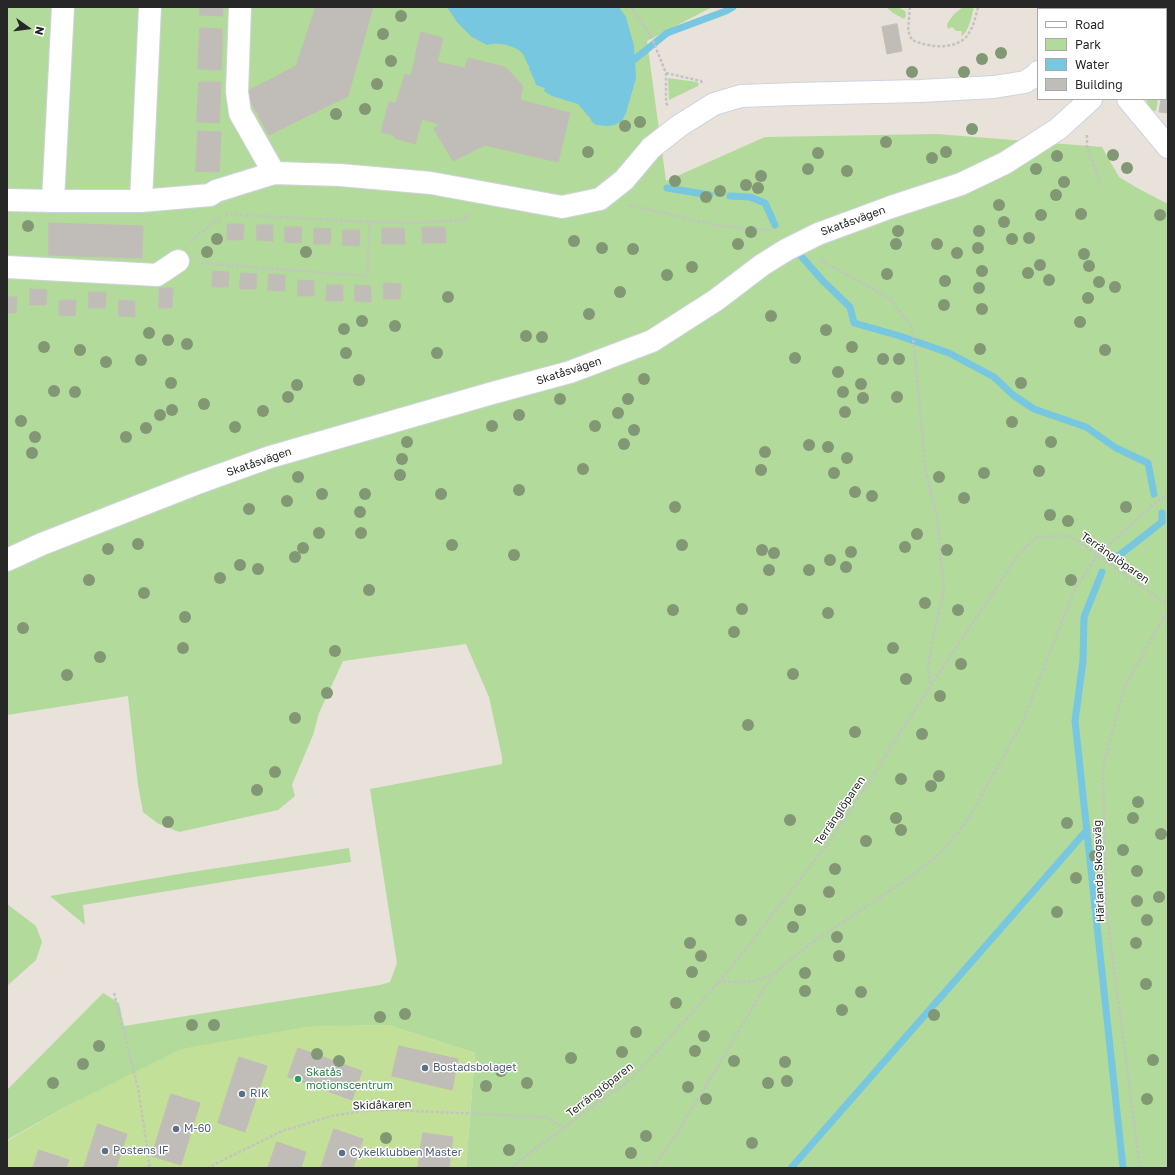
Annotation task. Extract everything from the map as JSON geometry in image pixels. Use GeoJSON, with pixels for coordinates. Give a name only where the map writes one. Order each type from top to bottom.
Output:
{"type":"FeatureCollection","features":[{"type":"Feature","properties":{"kind":"street"},"geometry":{"type":"LineString","coordinates":[[53,201],[63,7]]}},
{"type":"Feature","properties":{"kind":"street"},"geometry":{"type":"LineString","coordinates":[[141,201],[150,7]]}},
{"type":"Feature","properties":{"kind":"street"},"geometry":{"type":"LineString","coordinates":[[240,7],[237,92],[240,112],[250,133],[274,173]]}},
{"type":"Feature","properties":{"kind":"street"},"geometry":{"type":"LineString","coordinates":[[7,200],[141,201],[210,195],[216,191],[274,173],[340,175],[431,183],[562,207],[600,199],[624,180],[651,148],[679,126],[714,104],[741,96],[920,91],[994,87],[1025,82],[1037,74]]}},
{"type":"Feature","properties":{"kind":"street","name":"Skatåsvägen"},"geometry":{"type":"LineString","coordinates":[[7,560],[42,544],[194,484],[270,458],[570,372],[652,341],[716,300],[762,264],[786,250],[818,234],[891,207],[962,184],[1005,163],[1058,129],[1090,100]]}},
{"type":"Feature","properties":{"kind":"street"},"geometry":{"type":"LineString","coordinates":[[1129,100],[1168,147]]}},
{"type":"Feature","properties":{"kind":"street"},"geometry":{"type":"LineString","coordinates":[[7,267],[157,275],[178,261]]}},
{"type":"Feature","properties":{"kind":"path"},"geometry":{"type":"LineString","coordinates":[[631,7],[650,36],[660,56],[666,73],[666,102],[679,126]]}},
{"type":"Feature","properties":{"kind":"path"},"geometry":{"type":"LineString","coordinates":[[910,7],[908,30],[912,40],[937,46],[955,44],[966,36],[972,27],[978,7]]}},
{"type":"Feature","properties":{"kind":"path"},"geometry":{"type":"LineString","coordinates":[[666,73],[702,81],[714,104]]}},
{"type":"Feature","properties":{"kind":"path"},"geometry":{"type":"LineString","coordinates":[[1087,132],[1087,146],[1100,183]]}},
{"type":"Feature","properties":{"kind":"path"},"geometry":{"type":"LineString","coordinates":[[370,222],[367,276],[178,261],[180,250],[221,216],[221,214],[370,222],[417,223],[462,220],[476,211],[483,193]]}},
{"type":"Feature","properties":{"kind":"path"},"geometry":{"type":"LineString","coordinates":[[600,199],[720,226],[766,230]]}},
{"type":"Feature","properties":{"kind":"path"},"geometry":{"type":"LineString","coordinates":[[818,256],[825,263],[890,299],[912,327],[926,473],[937,517],[944,591],[930,655],[928,670],[931,685]]}},
{"type":"Feature","properties":{"kind":"path"},"geometry":{"type":"LineString","coordinates":[[718,982],[753,982],[773,974],[809,945],[917,872],[943,850],[967,821],[1022,723],[1074,591],[1097,555],[1168,494]]}},
{"type":"Feature","properties":{"kind":"path","name":"Terränglöparen"},"geometry":{"type":"LineString","coordinates":[[511,1168],[632,1078],[690,1015],[743,953],[835,834],[931,685],[1019,554],[1037,537],[1070,536],[1168,605]]}},
{"type":"Feature","properties":{"kind":"path","name":"Härlanda Skogsväg"},"geometry":{"type":"LineString","coordinates":[[1140,1168],[1106,907],[1104,766],[1125,686],[1168,610]]}},
{"type":"Feature","properties":{"kind":"path"},"geometry":{"type":"LineString","coordinates":[[653,1168],[678,1132],[773,974]]}},
{"type":"Feature","properties":{"kind":"path"},"geometry":{"type":"LineString","coordinates":[[114,993],[138,1088],[149,1163],[148,1168]]}},
{"type":"Feature","properties":{"kind":"path","name":"Skidåkaren"},"geometry":{"type":"LineString","coordinates":[[207,1168],[282,1131],[332,1116],[363,1112],[394,1110],[546,1117],[564,1128]]}},
{"type":"Feature","properties":{"kind":"path"},"geometry":{"type":"LineString","coordinates":[[149,1163],[154,1168]]}},
{"type":"Feature","properties":{"kind":"green space"},"geometry":{"type":"Polygon","coordinates":[[[7,7],[712,7],[647,41],[666,181],[765,137],[937,134],[1102,147],[1119,177],[1168,204],[1168,1168],[466,1168],[475,1053],[388,1025],[305,1027],[71,1104],[7,1140],[7,1090],[103,993],[119,1003],[124,1026],[380,985],[390,982],[397,963],[370,789],[502,764],[502,757],[489,697],[466,644],[343,661],[319,713],[313,735],[292,785],[295,796],[278,810],[179,832],[157,823],[143,812],[138,785],[128,696],[7,715],[7,7]]]}},
{"type":"Feature","properties":{"kind":"green space"},"geometry":{"type":"Polygon","coordinates":[[[886,7],[898,7],[905,11],[906,16],[904,19],[886,7]]]}},
{"type":"Feature","properties":{"kind":"green space"},"geometry":{"type":"Polygon","coordinates":[[[963,7],[974,7],[970,23],[964,34],[961,36],[961,31],[956,31],[952,27],[948,29],[947,24],[954,14],[963,7]]]}},
{"type":"Feature","properties":{"kind":"green space"},"geometry":{"type":"Polygon","coordinates":[[[1168,7],[1168,62],[1167,8],[1164,8],[1168,7]]]}},
{"type":"Feature","properties":{"kind":"green space"},"geometry":{"type":"Polygon","coordinates":[[[668,78],[697,82],[699,84],[698,86],[669,100],[668,78]]]}},
{"type":"Feature","properties":{"kind":"green space"},"geometry":{"type":"Polygon","coordinates":[[[1146,100],[1158,100],[1156,111],[1149,110],[1146,100]]]}},
{"type":"Feature","properties":{"kind":"green space"},"geometry":{"type":"Polygon","coordinates":[[[349,848],[351,862],[83,905],[85,925],[50,896],[185,873],[349,848]]]}},
{"type":"Feature","properties":{"kind":"green space"},"geometry":{"type":"Polygon","coordinates":[[[7,904],[36,926],[42,942],[36,960],[7,986],[7,904]]]}},
{"type":"Feature","properties":{"kind":"green space","name":"Skatås motionscentrum"},"geometry":{"type":"Polygon","coordinates":[[[388,1025],[475,1053],[466,1168],[7,1168],[7,1141],[71,1104],[181,1049],[305,1027],[388,1025]]]}},
{"type":"Feature","properties":{"kind":"water"},"geometry":{"type":"Polygon","coordinates":[[[447,7],[619,7],[626,17],[634,46],[636,78],[626,113],[622,121],[614,125],[596,125],[578,104],[552,96],[544,91],[545,88],[536,85],[524,55],[521,52],[505,45],[487,45],[472,37],[457,22],[447,7]]]}},
{"type":"Feature","properties":{"kind":"building"},"geometry":{"type":"Polygon","coordinates":[[[200,7],[223,7],[223,16],[200,15],[200,7]]]}},
{"type":"Feature","properties":{"kind":"building"},"geometry":{"type":"Polygon","coordinates":[[[316,7],[373,7],[348,96],[269,135],[246,92],[296,66],[316,7]]]}},
{"type":"Feature","properties":{"kind":"building"},"geometry":{"type":"Polygon","coordinates":[[[897,24],[902,51],[887,54],[882,27],[897,24]]]}},
{"type":"Feature","properties":{"kind":"building"},"geometry":{"type":"Polygon","coordinates":[[[200,28],[222,29],[222,50],[199,49],[200,28]]]}},
{"type":"Feature","properties":{"kind":"building"},"geometry":{"type":"Polygon","coordinates":[[[421,32],[443,38],[437,62],[465,68],[468,58],[505,67],[523,86],[520,100],[570,113],[558,162],[485,145],[453,161],[434,129],[439,124],[422,119],[415,144],[394,138],[394,135],[381,132],[389,102],[396,103],[405,74],[411,75],[421,32]]]}},
{"type":"Feature","properties":{"kind":"building"},"geometry":{"type":"Polygon","coordinates":[[[199,49],[222,50],[221,70],[198,69],[199,49]]]}},
{"type":"Feature","properties":{"kind":"building"},"geometry":{"type":"Polygon","coordinates":[[[199,82],[221,82],[220,103],[198,102],[199,82]]]}},
{"type":"Feature","properties":{"kind":"building"},"geometry":{"type":"Polygon","coordinates":[[[1168,86],[1168,113],[1159,112],[1161,100],[1167,100],[1168,86]]]}},
{"type":"Feature","properties":{"kind":"building"},"geometry":{"type":"Polygon","coordinates":[[[198,102],[220,103],[219,123],[197,122],[198,102]]]}},
{"type":"Feature","properties":{"kind":"building"},"geometry":{"type":"Polygon","coordinates":[[[198,131],[221,132],[220,152],[197,151],[198,131]]]}},
{"type":"Feature","properties":{"kind":"building"},"geometry":{"type":"Polygon","coordinates":[[[197,151],[220,152],[219,172],[196,171],[197,151]]]}},
{"type":"Feature","properties":{"kind":"building"},"geometry":{"type":"Polygon","coordinates":[[[49,223],[143,226],[142,258],[49,255],[49,223]]]}},
{"type":"Feature","properties":{"kind":"building"},"geometry":{"type":"Polygon","coordinates":[[[228,224],[244,224],[243,240],[227,240],[228,224]]]}},
{"type":"Feature","properties":{"kind":"building"},"geometry":{"type":"Polygon","coordinates":[[[257,225],[273,225],[273,241],[257,240],[257,225]]]}},
{"type":"Feature","properties":{"kind":"building"},"geometry":{"type":"Polygon","coordinates":[[[285,227],[302,227],[301,243],[285,242],[285,227]]]}},
{"type":"Feature","properties":{"kind":"building"},"geometry":{"type":"Polygon","coordinates":[[[422,227],[445,227],[446,243],[423,243],[422,227]]]}},
{"type":"Feature","properties":{"kind":"building"},"geometry":{"type":"Polygon","coordinates":[[[314,228],[331,229],[330,244],[314,244],[314,228]]]}},
{"type":"Feature","properties":{"kind":"building"},"geometry":{"type":"Polygon","coordinates":[[[382,228],[404,228],[405,244],[382,244],[382,228]]]}},
{"type":"Feature","properties":{"kind":"building"},"geometry":{"type":"Polygon","coordinates":[[[343,230],[360,230],[359,246],[343,245],[343,230]]]}},
{"type":"Feature","properties":{"kind":"building"},"geometry":{"type":"Polygon","coordinates":[[[213,271],[229,272],[228,287],[212,287],[213,271]]]}},
{"type":"Feature","properties":{"kind":"building"},"geometry":{"type":"Polygon","coordinates":[[[241,273],[257,274],[256,289],[240,289],[241,273]]]}},
{"type":"Feature","properties":{"kind":"building"},"geometry":{"type":"Polygon","coordinates":[[[269,274],[285,275],[285,291],[268,290],[269,274]]]}},
{"type":"Feature","properties":{"kind":"building"},"geometry":{"type":"Polygon","coordinates":[[[298,280],[314,281],[314,296],[298,296],[298,280]]]}},
{"type":"Feature","properties":{"kind":"building"},"geometry":{"type":"Polygon","coordinates":[[[384,283],[401,284],[400,299],[384,299],[384,283]]]}},
{"type":"Feature","properties":{"kind":"building"},"geometry":{"type":"Polygon","coordinates":[[[327,285],[343,285],[343,301],[326,301],[327,285]]]}},
{"type":"Feature","properties":{"kind":"building"},"geometry":{"type":"Polygon","coordinates":[[[355,285],[371,286],[371,302],[355,301],[355,285]]]}},
{"type":"Feature","properties":{"kind":"building"},"geometry":{"type":"Polygon","coordinates":[[[160,288],[173,288],[172,308],[159,308],[160,288]]]}},
{"type":"Feature","properties":{"kind":"building"},"geometry":{"type":"Polygon","coordinates":[[[30,289],[47,290],[46,305],[30,305],[30,289]]]}},
{"type":"Feature","properties":{"kind":"building"},"geometry":{"type":"Polygon","coordinates":[[[89,292],[106,292],[105,308],[89,308],[89,292]]]}},
{"type":"Feature","properties":{"kind":"building"},"geometry":{"type":"Polygon","coordinates":[[[7,297],[17,297],[16,313],[7,313],[7,297]]]}},
{"type":"Feature","properties":{"kind":"building"},"geometry":{"type":"Polygon","coordinates":[[[60,300],[76,300],[75,316],[59,315],[60,300]]]}},
{"type":"Feature","properties":{"kind":"building"},"geometry":{"type":"Polygon","coordinates":[[[119,300],[135,301],[135,317],[119,316],[119,300]]]}},
{"type":"Feature","properties":{"kind":"building","name":"Bostadsbolaget"},"geometry":{"type":"Polygon","coordinates":[[[399,1046],[458,1059],[452,1090],[392,1076],[399,1046]]]}},
{"type":"Feature","properties":{"kind":"building"},"geometry":{"type":"Polygon","coordinates":[[[298,1048],[362,1071],[352,1100],[288,1077],[298,1048]]]}},
{"type":"Feature","properties":{"kind":"building","name":"RIK"},"geometry":{"type":"Polygon","coordinates":[[[239,1057],[267,1066],[245,1132],[218,1123],[239,1057]]]}},
{"type":"Feature","properties":{"kind":"building","name":"M-60"},"geometry":{"type":"Polygon","coordinates":[[[171,1094],[200,1103],[181,1165],[152,1156],[171,1094]]]}},
{"type":"Feature","properties":{"kind":"building","name":"Postens IF"},"geometry":{"type":"Polygon","coordinates":[[[98,1124],[127,1134],[116,1168],[84,1168],[98,1124]]]}},
{"type":"Feature","properties":{"kind":"building","name":"Cykelklubben Master"},"geometry":{"type":"Polygon","coordinates":[[[334,1129],[363,1139],[353,1168],[321,1168],[334,1129]]]}},
{"type":"Feature","properties":{"kind":"building"},"geometry":{"type":"Polygon","coordinates":[[[423,1133],[453,1137],[449,1168],[418,1168],[423,1133]]]}},
{"type":"Feature","properties":{"kind":"building"},"geometry":{"type":"Polygon","coordinates":[[[277,1142],[306,1152],[301,1168],[268,1168],[277,1142]]]}},
{"type":"Feature","properties":{"kind":"building"},"geometry":{"type":"Polygon","coordinates":[[[39,1150],[69,1160],[66,1168],[33,1168],[39,1150]]]}},
{"type":"Feature","properties":{"kind":"waterway"},"geometry":{"type":"LineString","coordinates":[[635,59],[667,33],[733,7]]}},
{"type":"Feature","properties":{"kind":"waterway"},"geometry":{"type":"LineString","coordinates":[[667,188],[710,195]]}},
{"type":"Feature","properties":{"kind":"waterway"},"geometry":{"type":"LineString","coordinates":[[730,196],[750,197],[765,203],[775,225]]}},
{"type":"Feature","properties":{"kind":"waterway"},"geometry":{"type":"LineString","coordinates":[[801,256],[823,281],[850,307],[854,323],[900,336],[949,353],[994,377],[1013,395],[1034,409],[1086,427],[1116,448],[1148,463],[1154,494]]}},
{"type":"Feature","properties":{"kind":"waterway"},"geometry":{"type":"LineString","coordinates":[[1117,557],[1162,522],[1162,513]]}},
{"type":"Feature","properties":{"kind":"waterway"},"geometry":{"type":"LineString","coordinates":[[1102,572],[1084,617],[1083,661],[1075,721],[1123,1168]]}},
{"type":"Feature","properties":{"kind":"waterway"},"geometry":{"type":"LineString","coordinates":[[791,1168],[1087,830]]}},
{"type":"Feature","properties":{"kind":"place","name":"Bostadsbolaget"},"geometry":{"type":"Point","coordinates":[425,1068]}},
{"type":"Feature","properties":{"kind":"place","name":"Skatås motionscentrum"},"geometry":{"type":"Point","coordinates":[298,1079]}},
{"type":"Feature","properties":{"kind":"place","name":"RIK"},"geometry":{"type":"Point","coordinates":[242,1094]}},
{"type":"Feature","properties":{"kind":"place","name":"M-60"},"geometry":{"type":"Point","coordinates":[176,1129]}},
{"type":"Feature","properties":{"kind":"place","name":"Postens IF"},"geometry":{"type":"Point","coordinates":[105,1151]}},
{"type":"Feature","properties":{"kind":"place","name":"Cykelklubben Master"},"geometry":{"type":"Point","coordinates":[342,1153]}}]}
